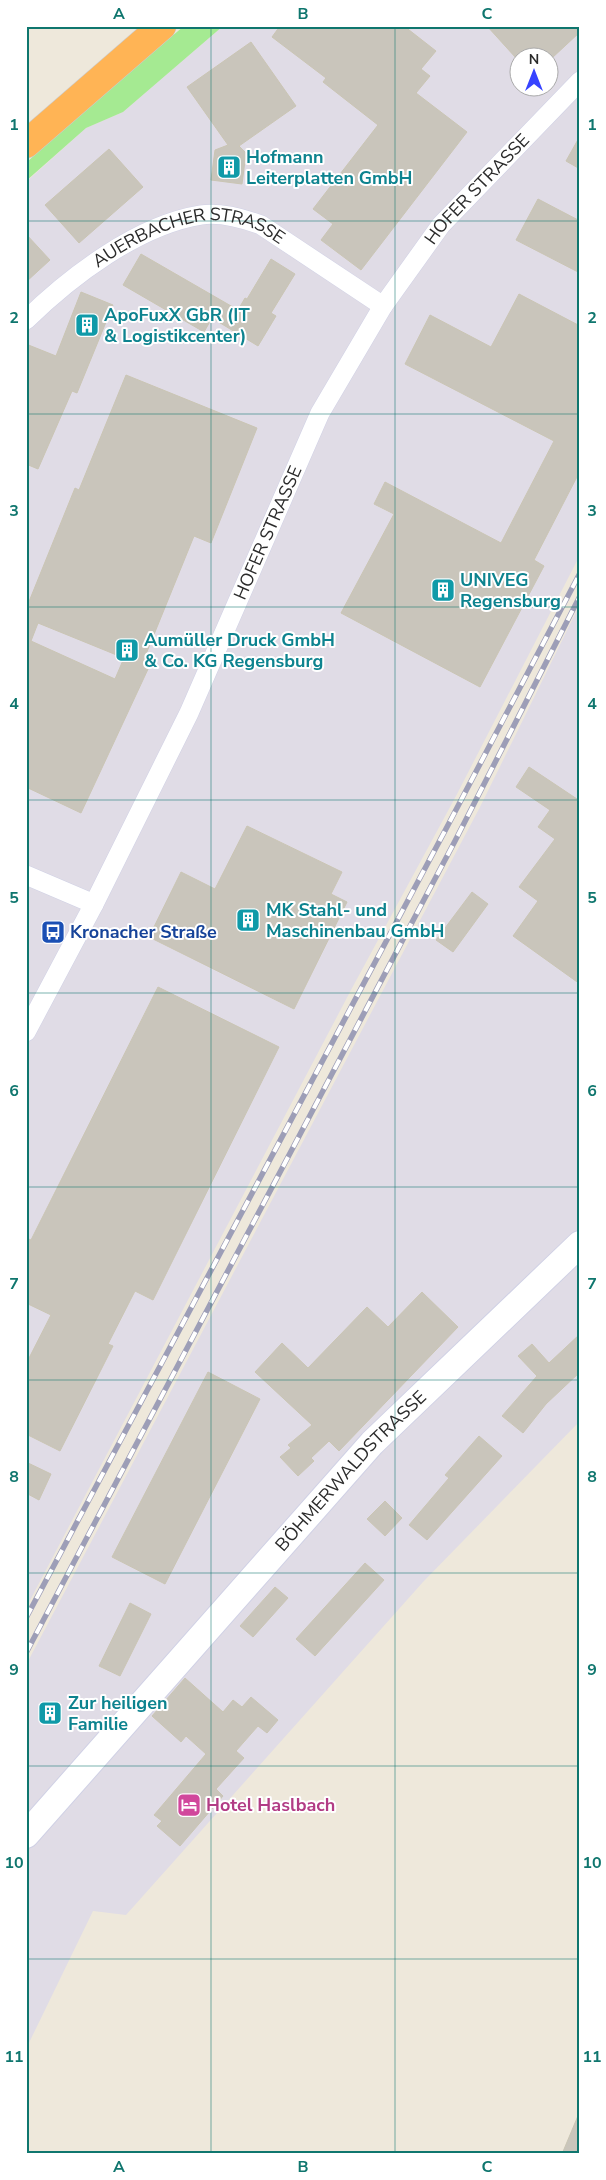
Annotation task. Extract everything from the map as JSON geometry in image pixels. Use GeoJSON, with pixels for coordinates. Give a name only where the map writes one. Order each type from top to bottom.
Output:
{"type":"FeatureCollection","features":[{"type":"Feature","properties":{"kind":"highway"},"geometry":{"type":"LineString","coordinates":[[26,144],[162,26]]}},
{"type":"Feature","properties":{"kind":"street","name":"HOFER STRASSE"},"geometry":{"type":"LineString","coordinates":[[26,1032],[94,904],[189,712],[320,413],[382,306],[441,225],[580,81]]}},
{"type":"Feature","properties":{"kind":"street","name":"AUERBACHER STRASSE"},"geometry":{"type":"LineString","coordinates":[[26,320],[57,290],[136,238],[168,223],[202,215],[243,219],[261,225],[382,306]]}},
{"type":"Feature","properties":{"kind":"street"},"geometry":{"type":"LineString","coordinates":[[26,875],[94,904]]}},
{"type":"Feature","properties":{"kind":"street","name":"BÖHMERWALDSTRASSE"},"geometry":{"type":"LineString","coordinates":[[26,1835],[372,1443],[580,1244]]}},
{"type":"Feature","properties":{"kind":"shaded area"},"geometry":{"type":"Polygon","coordinates":[[[223,26],[580,26],[580,555],[456,796],[351,990],[26,1608],[26,182],[86,128],[123,112],[223,26]]]}},
{"type":"Feature","properties":{"kind":"shaded area"},"geometry":{"type":"Polygon","coordinates":[[[580,604],[580,1421],[423,1582],[126,1915],[93,1911],[26,2049],[26,1665],[480,807],[580,604]]]}},
{"type":"Feature","properties":{"kind":"green space"},"geometry":{"type":"Polygon","coordinates":[[[184,26],[223,26],[123,112],[86,128],[26,181],[26,163],[75,118],[184,26]]]}},
{"type":"Feature","properties":{"kind":"building"},"geometry":{"type":"Polygon","coordinates":[[[280,26],[404,26],[436,51],[421,69],[430,76],[416,93],[467,132],[361,270],[321,240],[333,224],[313,209],[378,125],[323,82],[326,78],[272,37],[280,26]]]}},
{"type":"Feature","properties":{"kind":"building"},"geometry":{"type":"Polygon","coordinates":[[[487,26],[580,26],[580,32],[558,52],[558,48],[508,49],[487,26]]]}},
{"type":"Feature","properties":{"kind":"building"},"geometry":{"type":"Polygon","coordinates":[[[251,42],[296,106],[239,146],[246,153],[242,184],[211,180],[215,150],[228,145],[187,87],[251,42]]]}},
{"type":"Feature","properties":{"kind":"building"},"geometry":{"type":"Polygon","coordinates":[[[580,136],[580,169],[566,161],[580,136]]]}},
{"type":"Feature","properties":{"kind":"building"},"geometry":{"type":"Polygon","coordinates":[[[109,149],[143,187],[79,243],[45,205],[109,149]]]}},
{"type":"Feature","properties":{"kind":"building"},"geometry":{"type":"Polygon","coordinates":[[[538,199],[580,221],[580,273],[516,240],[538,199]]]}},
{"type":"Feature","properties":{"kind":"building"},"geometry":{"type":"Polygon","coordinates":[[[26,234],[50,260],[26,282],[26,234]]]}},
{"type":"Feature","properties":{"kind":"building"},"geometry":{"type":"Polygon","coordinates":[[[141,254],[238,310],[245,298],[247,299],[271,259],[295,274],[271,313],[276,316],[258,346],[212,318],[204,332],[123,285],[141,254]]]}},
{"type":"Feature","properties":{"kind":"building"},"geometry":{"type":"Polygon","coordinates":[[[81,292],[113,305],[77,393],[72,391],[38,469],[26,464],[26,344],[56,356],[81,292]]]}},
{"type":"Feature","properties":{"kind":"building"},"geometry":{"type":"Polygon","coordinates":[[[519,294],[580,326],[580,471],[534,560],[544,566],[480,687],[341,613],[394,514],[374,504],[385,482],[501,543],[554,441],[405,364],[430,315],[491,347],[519,294]]]}},
{"type":"Feature","properties":{"kind":"building","name":"Aumüller Druck GmbH & Co. KG Regensburg"},"geometry":{"type":"Polygon","coordinates":[[[126,375],[257,428],[211,543],[194,536],[142,664],[149,667],[81,813],[26,787],[26,609],[75,488],[79,490],[126,375]],[[38,623],[31,641],[115,679],[124,658],[38,623]]]}},
{"type":"Feature","properties":{"kind":"building"},"geometry":{"type":"Polygon","coordinates":[[[529,767],[580,801],[580,984],[513,936],[538,901],[519,887],[555,839],[538,827],[550,810],[516,787],[529,767]]]}},
{"type":"Feature","properties":{"kind":"building","name":"MK Stahl- und Maschinenbau GmbH"},"geometry":{"type":"Polygon","coordinates":[[[247,826],[342,872],[331,894],[347,902],[294,1009],[149,937],[181,872],[215,889],[247,826]]]}},
{"type":"Feature","properties":{"kind":"building"},"geometry":{"type":"Polygon","coordinates":[[[472,892],[488,904],[453,952],[436,940],[472,892]]]}},
{"type":"Feature","properties":{"kind":"building"},"geometry":{"type":"Polygon","coordinates":[[[158,987],[279,1047],[153,1300],[135,1291],[108,1344],[113,1346],[60,1451],[26,1434],[26,1364],[51,1315],[26,1303],[26,1238],[31,1240],[158,987]]]}},
{"type":"Feature","properties":{"kind":"building"},"geometry":{"type":"Polygon","coordinates":[[[422,1292],[458,1327],[339,1451],[329,1441],[311,1458],[314,1461],[298,1476],[280,1457],[291,1448],[288,1445],[312,1425],[255,1372],[282,1343],[308,1368],[367,1307],[388,1327],[422,1292]]]}},
{"type":"Feature","properties":{"kind":"building"},"geometry":{"type":"Polygon","coordinates":[[[580,1334],[580,1372],[546,1404],[523,1433],[502,1416],[537,1376],[518,1356],[532,1344],[549,1363],[580,1334]]]}},
{"type":"Feature","properties":{"kind":"building"},"geometry":{"type":"Polygon","coordinates":[[[208,1372],[260,1399],[165,1584],[112,1557],[208,1372]]]}},
{"type":"Feature","properties":{"kind":"building"},"geometry":{"type":"Polygon","coordinates":[[[479,1436],[502,1456],[427,1540],[409,1525],[449,1478],[445,1475],[479,1436]]]}},
{"type":"Feature","properties":{"kind":"building"},"geometry":{"type":"Polygon","coordinates":[[[26,1462],[51,1474],[39,1500],[26,1493],[26,1462]]]}},
{"type":"Feature","properties":{"kind":"building"},"geometry":{"type":"Polygon","coordinates":[[[385,1501],[402,1518],[385,1536],[367,1519],[385,1501]]]}},
{"type":"Feature","properties":{"kind":"building"},"geometry":{"type":"Polygon","coordinates":[[[365,1563],[384,1580],[315,1656],[296,1639],[365,1563]]]}},
{"type":"Feature","properties":{"kind":"building"},"geometry":{"type":"Polygon","coordinates":[[[275,1587],[288,1598],[253,1637],[240,1626],[275,1587]]]}},
{"type":"Feature","properties":{"kind":"building"},"geometry":{"type":"Polygon","coordinates":[[[130,1603],[151,1614],[120,1676],[99,1666],[130,1603]]]}},
{"type":"Feature","properties":{"kind":"building"},"geometry":{"type":"Polygon","coordinates":[[[185,1678],[223,1712],[233,1700],[242,1707],[251,1697],[278,1720],[267,1733],[258,1726],[236,1751],[244,1758],[216,1789],[223,1796],[180,1846],[157,1826],[162,1821],[154,1815],[206,1754],[186,1736],[181,1742],[152,1716],[185,1678]]]}},
{"type":"Feature","properties":{"kind":"building","name":"Zur heiligen Familie"},"geometry":{"type":"Polygon","coordinates":[[[48,1704],[59,1710],[53,1723],[42,1716],[48,1704]]]}},
{"type":"Feature","properties":{"kind":"building"},"geometry":{"type":"Polygon","coordinates":[[[580,2111],[580,2154],[562,2154],[580,2111]]]}},
{"type":"Feature","properties":{"kind":"railway"},"geometry":{"type":"LineString","coordinates":[[26,1618],[580,573]]}},
{"type":"Feature","properties":{"kind":"railway"},"geometry":{"type":"LineString","coordinates":[[26,1653],[455,841],[580,596]]}},
{"type":"Feature","properties":{"kind":"place","name":"Hofmann Leiterplatten GmbH"},"geometry":{"type":"Point","coordinates":[229,167]}},
{"type":"Feature","properties":{"kind":"place","name":"ApoFuxX GbR (IT & Logistikcenter)"},"geometry":{"type":"Point","coordinates":[87,325]}},
{"type":"Feature","properties":{"kind":"place","name":"UNIVEG Regensburg"},"geometry":{"type":"Point","coordinates":[443,590]}},
{"type":"Feature","properties":{"kind":"place","name":"Aumüller Druck GmbH & Co. KG Regensburg"},"geometry":{"type":"Point","coordinates":[127,650]}},
{"type":"Feature","properties":{"kind":"place","name":"MK Stahl- und Maschinenbau GmbH"},"geometry":{"type":"Point","coordinates":[248,920]}},
{"type":"Feature","properties":{"kind":"place","name":"Kronacher Straße"},"geometry":{"type":"Point","coordinates":[53,932]}},
{"type":"Feature","properties":{"kind":"place","name":"Zur heiligen Familie"},"geometry":{"type":"Point","coordinates":[50,1713]}},
{"type":"Feature","properties":{"kind":"place","name":"Hotel Haslbach"},"geometry":{"type":"Point","coordinates":[189,1805]}}]}
